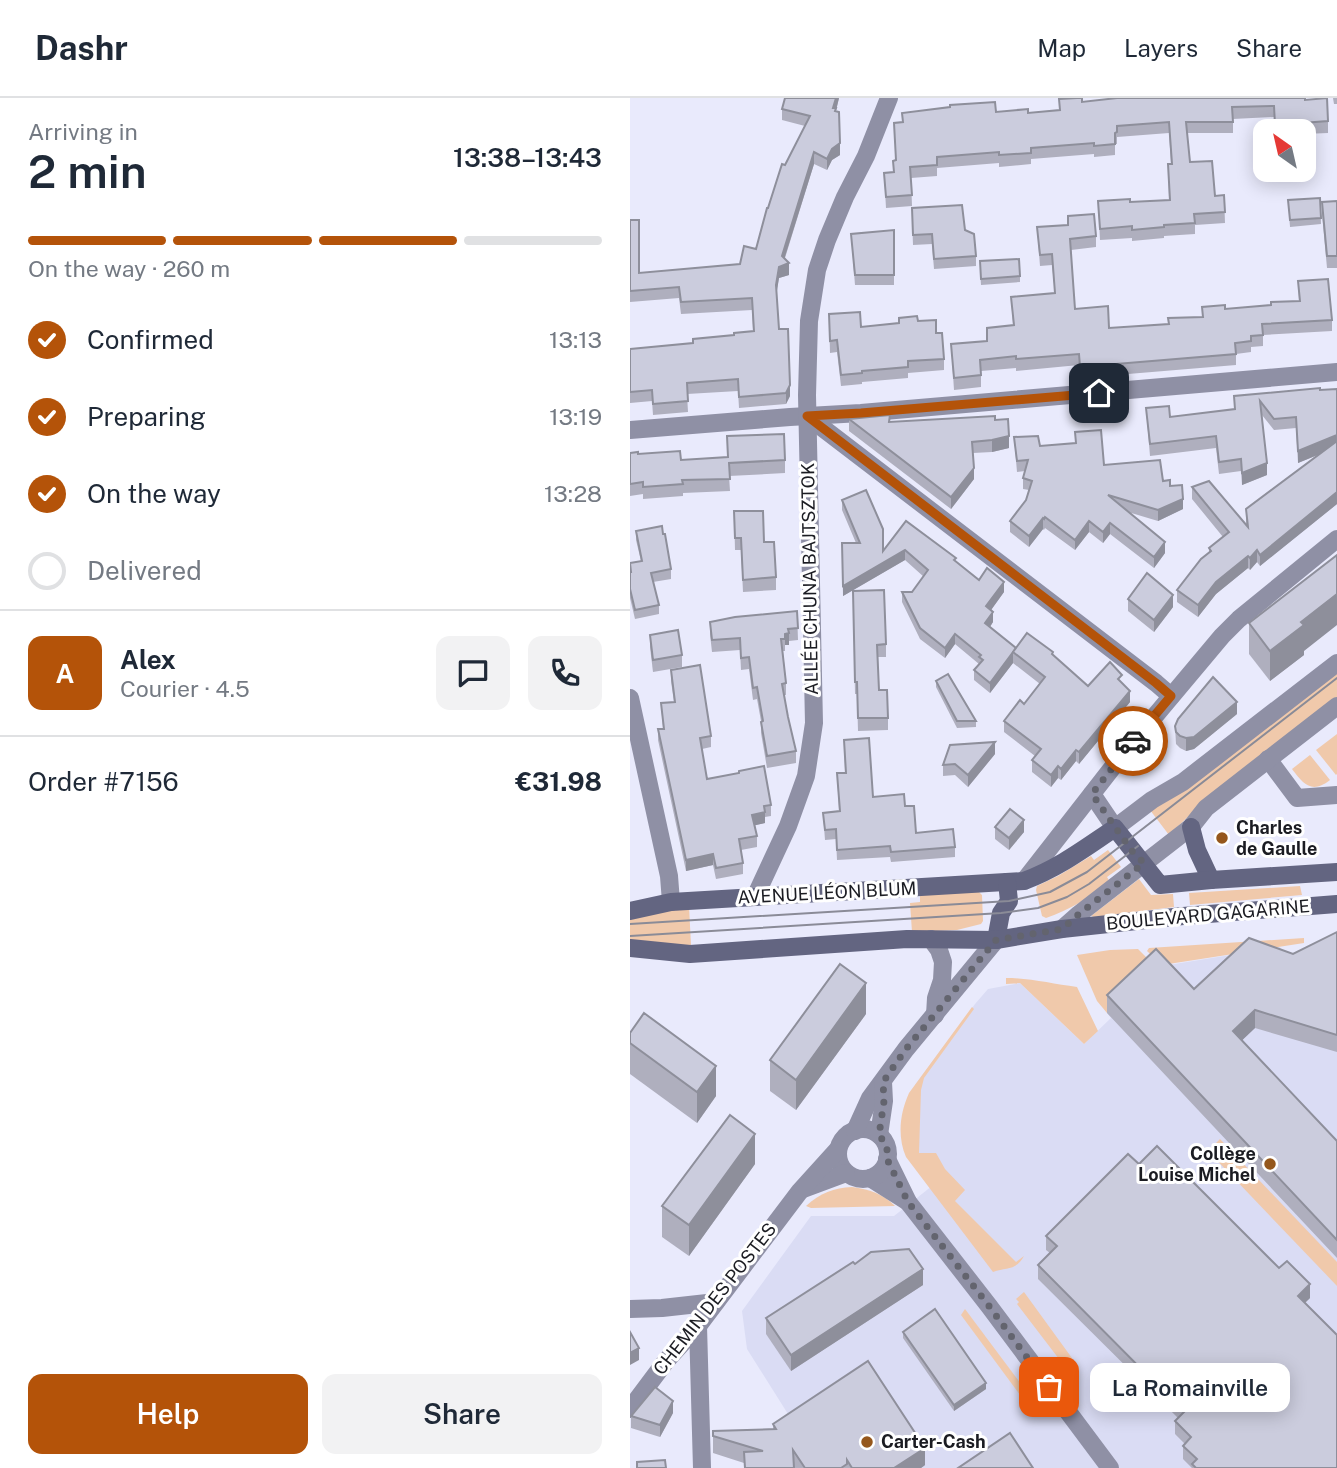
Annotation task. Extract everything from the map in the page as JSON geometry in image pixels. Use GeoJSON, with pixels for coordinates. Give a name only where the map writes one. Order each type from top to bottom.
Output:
{"type":"FeatureCollection","features":[{"type":"Feature","properties":{"kind":"main road"},"geometry":{"type":"LineString","coordinates":[[1191,827],[1197,850],[1211,880]]}},
{"type":"Feature","properties":{"kind":"main road","name":"BOULEVARD GAGARINE"},"geometry":{"type":"LineString","coordinates":[[1115,828],[1160,885],[1337,872]]}},
{"type":"Feature","properties":{"kind":"main road"},"geometry":{"type":"LineString","coordinates":[[630,948],[690,954],[907,939],[996,940],[1001,913],[1009,901],[1016,881],[1046,873],[1115,828]]}},
{"type":"Feature","properties":{"kind":"main road","name":"AVENUE LÉON BLUM"},"geometry":{"type":"LineString","coordinates":[[630,911],[671,902],[1016,881]]}},
{"type":"Feature","properties":{"kind":"main road","name":"BOULEVARD GAGARINE"},"geometry":{"type":"LineString","coordinates":[[996,940],[1062,929],[1183,916],[1337,904]]}},
{"type":"Feature","properties":{"kind":"street","name":"ALLÉE CHUNA BAJTSZTOK"},"geometry":{"type":"LineString","coordinates":[[755,897],[788,826],[806,776],[814,723],[807,416],[809,321],[817,270],[827,240],[866,156],[889,98]]}},
{"type":"Feature","properties":{"kind":"street"},"geometry":{"type":"LineString","coordinates":[[630,430],[1337,372]]}},
{"type":"Feature","properties":{"kind":"street"},"geometry":{"type":"LineString","coordinates":[[807,416],[1171,696]]}},
{"type":"Feature","properties":{"kind":"street"},"geometry":{"type":"LineString","coordinates":[[1016,881],[1092,794],[1222,636],[1337,539]]}},
{"type":"Feature","properties":{"kind":"street"},"geometry":{"type":"LineString","coordinates":[[1092,794],[1115,828],[1152,800],[1183,782],[1337,663]]}},
{"type":"Feature","properties":{"kind":"street"},"geometry":{"type":"LineString","coordinates":[[630,698],[669,876],[671,902]]}},
{"type":"Feature","properties":{"kind":"street"},"geometry":{"type":"LineString","coordinates":[[1062,929],[1191,827],[1206,808],[1337,706]]}},
{"type":"Feature","properties":{"kind":"street"},"geometry":{"type":"LineString","coordinates":[[1268,759],[1297,798],[1337,795]]}},
{"type":"Feature","properties":{"kind":"street"},"geometry":{"type":"LineString","coordinates":[[931,939],[943,962],[935,1015]]}},
{"type":"Feature","properties":{"kind":"street"},"geometry":{"type":"LineString","coordinates":[[855,1130],[870,1098],[906,1049],[996,940]]}},
{"type":"Feature","properties":{"kind":"street"},"geometry":{"type":"LineString","coordinates":[[879,1135],[884,1101],[883,1082]]}},
{"type":"Feature","properties":{"kind":"street"},"geometry":{"type":"LineString","coordinates":[[908,1202],[870,1178],[854,1178],[846,1173],[839,1162],[838,1149],[847,1134],[867,1129],[879,1135],[887,1146],[887,1159],[908,1202],[1110,1468]]}},
{"type":"Feature","properties":{"kind":"street","name":"CHEMIN DES POSTES"},"geometry":{"type":"LineString","coordinates":[[630,1409],[666,1361],[698,1326],[800,1191],[838,1149]]}},
{"type":"Feature","properties":{"kind":"street"},"geometry":{"type":"LineString","coordinates":[[870,1178],[881,1171],[887,1159]]}},
{"type":"Feature","properties":{"kind":"street"},"geometry":{"type":"LineString","coordinates":[[800,1191],[846,1173]]}},
{"type":"Feature","properties":{"kind":"street"},"geometry":{"type":"LineString","coordinates":[[630,1309],[716,1302]]}},
{"type":"Feature","properties":{"kind":"street"},"geometry":{"type":"LineString","coordinates":[[698,1326],[702,1468]]}},
{"type":"Feature","properties":{"kind":"shaded area"},"geometry":{"type":"Polygon","coordinates":[[[1337,671],[1337,698],[1199,806],[1169,835],[1150,810],[1337,671]]]}},
{"type":"Feature","properties":{"kind":"shaded area"},"geometry":{"type":"Polygon","coordinates":[[[1337,734],[1337,774],[1336,775],[1316,750],[1337,734]]]}},
{"type":"Feature","properties":{"kind":"shaded area"},"geometry":{"type":"Polygon","coordinates":[[[1310,755],[1330,780],[1324,784],[1309,786],[1292,769],[1310,755]]]}},
{"type":"Feature","properties":{"kind":"shaded area"},"geometry":{"type":"Polygon","coordinates":[[[1108,850],[1121,867],[1107,877],[1110,882],[1072,907],[1046,918],[1042,916],[1037,886],[1091,856],[1094,860],[1108,850]]]}},
{"type":"Feature","properties":{"kind":"shaded area"},"geometry":{"type":"Polygon","coordinates":[[[1139,879],[1151,895],[1173,894],[1174,907],[1091,916],[1139,879]]]}},
{"type":"Feature","properties":{"kind":"shaded area"},"geometry":{"type":"Polygon","coordinates":[[[1300,886],[1302,895],[1190,905],[1189,893],[1300,886]]]}},
{"type":"Feature","properties":{"kind":"shaded area"},"geometry":{"type":"Polygon","coordinates":[[[920,892],[979,892],[982,895],[983,921],[981,924],[957,930],[912,932],[910,903],[920,902],[920,892]]]}},
{"type":"Feature","properties":{"kind":"shaded area"},"geometry":{"type":"Polygon","coordinates":[[[689,906],[691,945],[675,946],[630,940],[630,918],[689,906]]]}},
{"type":"Feature","properties":{"kind":"shaded area"},"geometry":{"type":"Polygon","coordinates":[[[1304,938],[1304,943],[1162,965],[1147,951],[1149,948],[1304,938]]]}},
{"type":"Feature","properties":{"kind":"shaded area"},"geometry":{"type":"Polygon","coordinates":[[[1280,947],[1286,958],[1337,950],[1337,1468],[822,1468],[747,1349],[742,1311],[811,1216],[894,1216],[932,1186],[907,1152],[915,1085],[988,989],[1020,983],[1084,1044],[1111,1018],[1107,1013],[1156,967],[1280,947]]]}},
{"type":"Feature","properties":{"kind":"shaded area"},"geometry":{"type":"Polygon","coordinates":[[[1138,949],[1156,967],[1107,1013],[1097,1001],[1077,955],[1138,949]]]}},
{"type":"Feature","properties":{"kind":"shaded area"},"geometry":{"type":"Polygon","coordinates":[[[1006,978],[1077,987],[1098,1031],[1084,1044],[1020,983],[1006,984],[1006,978]]]}},
{"type":"Feature","properties":{"kind":"shaded area"},"geometry":{"type":"Polygon","coordinates":[[[972,1007],[974,1009],[924,1078],[921,1090],[919,1153],[936,1153],[945,1169],[965,1190],[955,1201],[1016,1262],[1024,1256],[1014,1267],[993,1272],[906,1157],[901,1133],[903,1108],[909,1093],[972,1007]]]}},
{"type":"Feature","properties":{"kind":"shaded area"},"geometry":{"type":"Polygon","coordinates":[[[1220,1139],[1337,1262],[1337,1286],[1208,1151],[1220,1139]]]}},
{"type":"Feature","properties":{"kind":"shaded area"},"geometry":{"type":"Polygon","coordinates":[[[852,1187],[875,1193],[895,1206],[806,1206],[828,1192],[852,1187]]]}},
{"type":"Feature","properties":{"kind":"shaded area"},"geometry":{"type":"Polygon","coordinates":[[[1024,1292],[1077,1365],[1072,1376],[1017,1304],[1019,1302],[1016,1299],[1024,1292]]]}},
{"type":"Feature","properties":{"kind":"shaded area"},"geometry":{"type":"Polygon","coordinates":[[[965,1309],[1030,1396],[1030,1402],[1026,1403],[961,1315],[965,1309]]]}},
{"type":"Feature","properties":{"kind":"building"},"geometry":{"type":"Polygon","coordinates":[[[785,98],[836,98],[833,108],[839,112],[840,143],[832,149],[827,159],[814,152],[782,256],[789,263],[779,267],[776,285],[779,329],[788,329],[790,385],[786,393],[739,397],[738,379],[687,383],[688,401],[653,404],[652,390],[630,392],[630,349],[693,343],[693,339],[754,331],[752,298],[681,302],[679,287],[630,291],[630,220],[639,220],[639,273],[740,264],[744,246],[756,249],[782,164],[785,165],[810,116],[782,109],[785,98]]]}},
{"type":"Feature","properties":{"kind":"building"},"geometry":{"type":"Polygon","coordinates":[[[1082,98],[1082,102],[1117,98],[1327,98],[1328,121],[1275,119],[1274,106],[1232,107],[1233,122],[1186,122],[1190,162],[1212,161],[1215,196],[1224,195],[1225,212],[1194,214],[1195,223],[1132,230],[1132,226],[1100,229],[1098,201],[1170,200],[1168,164],[1172,164],[1169,122],[1117,126],[1115,144],[1031,148],[1031,153],[999,155],[999,152],[937,157],[937,165],[910,167],[912,195],[886,197],[884,173],[894,172],[894,123],[903,122],[902,113],[950,105],[995,102],[996,112],[1028,109],[1028,113],[1060,110],[1059,99],[1082,98]]]}},
{"type":"Feature","properties":{"kind":"building"},"geometry":{"type":"Polygon","coordinates":[[[1320,198],[1321,218],[1290,220],[1288,200],[1320,198]]]}},
{"type":"Feature","properties":{"kind":"building"},"geometry":{"type":"Polygon","coordinates":[[[1337,201],[1337,256],[1327,256],[1322,202],[1337,201]]]}},
{"type":"Feature","properties":{"kind":"building"},"geometry":{"type":"Polygon","coordinates":[[[962,205],[965,230],[974,234],[976,256],[934,259],[932,234],[913,235],[912,208],[962,205]]]}},
{"type":"Feature","properties":{"kind":"building"},"geometry":{"type":"Polygon","coordinates":[[[1094,214],[1096,236],[1070,239],[1075,309],[1108,306],[1109,328],[1169,324],[1168,318],[1203,317],[1202,307],[1225,305],[1225,309],[1300,301],[1298,281],[1328,279],[1332,320],[1262,324],[1263,335],[1251,336],[1251,341],[1235,343],[1236,354],[1080,367],[1079,354],[1016,359],[1016,356],[980,360],[981,375],[954,378],[951,344],[987,341],[987,328],[1014,325],[1011,297],[1055,293],[1052,254],[1040,255],[1037,227],[1068,225],[1068,216],[1094,214]]]}},
{"type":"Feature","properties":{"kind":"building"},"geometry":{"type":"Polygon","coordinates":[[[894,230],[894,275],[855,275],[851,234],[894,230]]]}},
{"type":"Feature","properties":{"kind":"building"},"geometry":{"type":"Polygon","coordinates":[[[1019,259],[1020,276],[981,279],[980,261],[1019,259]]]}},
{"type":"Feature","properties":{"kind":"building"},"geometry":{"type":"Polygon","coordinates":[[[860,312],[861,327],[899,323],[899,318],[917,316],[918,321],[936,320],[936,333],[942,333],[944,359],[908,361],[908,367],[841,375],[837,340],[830,341],[829,314],[860,312]]]}},
{"type":"Feature","properties":{"kind":"building"},"geometry":{"type":"Polygon","coordinates":[[[1320,388],[1337,389],[1337,435],[1298,451],[1296,417],[1274,419],[1260,401],[1267,463],[1242,473],[1241,459],[1219,462],[1216,436],[1150,444],[1146,408],[1169,406],[1170,417],[1235,409],[1234,396],[1320,388]]]}},
{"type":"Feature","properties":{"kind":"building"},"geometry":{"type":"Polygon","coordinates":[[[890,415],[889,422],[995,416],[995,420],[1008,419],[1009,436],[972,442],[974,468],[951,497],[849,419],[890,415]]]}},
{"type":"Feature","properties":{"kind":"building"},"geometry":{"type":"Polygon","coordinates":[[[1101,430],[1104,465],[1160,460],[1163,481],[1170,480],[1170,486],[1182,485],[1183,499],[1158,510],[1108,495],[1165,542],[1154,557],[1110,523],[1103,532],[1089,521],[1075,540],[1045,517],[1029,536],[1010,521],[1026,500],[1032,481],[1023,478],[1028,460],[1017,461],[1014,437],[1038,436],[1040,446],[1076,443],[1075,432],[1101,430]]]}},
{"type":"Feature","properties":{"kind":"building"},"geometry":{"type":"Polygon","coordinates":[[[784,434],[785,460],[729,463],[730,479],[682,480],[683,484],[643,487],[643,482],[630,484],[630,453],[680,451],[681,460],[728,457],[727,436],[784,434]]]}},
{"type":"Feature","properties":{"kind":"building"},"geometry":{"type":"Polygon","coordinates":[[[1337,441],[1337,492],[1260,555],[1257,550],[1216,582],[1198,605],[1177,590],[1201,559],[1211,551],[1209,548],[1229,532],[1192,487],[1209,481],[1248,527],[1246,509],[1337,441]]]}},
{"type":"Feature","properties":{"kind":"building"},"geometry":{"type":"Polygon","coordinates":[[[866,490],[883,529],[883,551],[906,521],[956,558],[954,560],[979,580],[987,568],[1004,582],[986,606],[993,612],[985,623],[1016,648],[990,683],[974,670],[983,660],[979,657],[981,655],[955,634],[945,648],[920,628],[902,592],[912,592],[928,570],[905,550],[843,586],[842,543],[860,543],[842,500],[866,490]]]}},
{"type":"Feature","properties":{"kind":"building"},"geometry":{"type":"Polygon","coordinates":[[[734,511],[763,511],[764,542],[774,542],[776,577],[743,580],[741,538],[735,538],[734,511]]]}},
{"type":"Feature","properties":{"kind":"building"},"geometry":{"type":"Polygon","coordinates":[[[662,526],[671,569],[651,573],[659,605],[635,610],[630,589],[630,563],[642,561],[636,531],[662,526]]]}},
{"type":"Feature","properties":{"kind":"building"},"geometry":{"type":"Polygon","coordinates":[[[1337,555],[1337,594],[1301,622],[1304,625],[1270,651],[1249,623],[1337,555]]]}},
{"type":"Feature","properties":{"kind":"building"},"geometry":{"type":"Polygon","coordinates":[[[1147,573],[1173,595],[1154,620],[1128,599],[1147,573]]]}},
{"type":"Feature","properties":{"kind":"building"},"geometry":{"type":"Polygon","coordinates":[[[884,590],[886,644],[877,645],[879,690],[887,690],[888,718],[858,718],[853,591],[884,590]]]}},
{"type":"Feature","properties":{"kind":"building"},"geometry":{"type":"Polygon","coordinates":[[[797,611],[798,628],[788,629],[789,633],[785,634],[785,639],[781,639],[786,683],[782,684],[796,751],[767,756],[757,687],[753,688],[749,657],[741,658],[740,638],[712,640],[710,622],[797,611]]]}},
{"type":"Feature","properties":{"kind":"building"},"geometry":{"type":"Polygon","coordinates":[[[678,630],[682,655],[653,660],[650,635],[678,630]]]}},
{"type":"Feature","properties":{"kind":"building"},"geometry":{"type":"Polygon","coordinates":[[[1027,633],[1053,652],[1052,654],[1088,686],[1110,662],[1122,675],[1118,679],[1130,691],[1079,752],[1076,750],[1061,769],[1058,766],[1051,775],[1032,760],[1041,749],[1004,721],[1020,700],[1024,704],[1045,677],[1013,652],[1027,633]]]}},
{"type":"Feature","properties":{"kind":"building"},"geometry":{"type":"Polygon","coordinates":[[[700,665],[711,736],[700,738],[707,779],[764,766],[771,805],[764,806],[765,812],[752,815],[757,836],[739,839],[743,863],[716,868],[713,854],[686,860],[658,729],[664,729],[661,703],[675,702],[671,670],[700,665]]]}},
{"type":"Feature","properties":{"kind":"building"},"geometry":{"type":"Polygon","coordinates":[[[948,674],[976,721],[957,721],[936,681],[948,674]]]}},
{"type":"Feature","properties":{"kind":"building"},"geometry":{"type":"Polygon","coordinates":[[[1213,677],[1237,702],[1194,737],[1180,736],[1175,726],[1178,719],[1213,677]]]}},
{"type":"Feature","properties":{"kind":"building"},"geometry":{"type":"Polygon","coordinates":[[[869,738],[873,797],[904,794],[905,806],[914,806],[916,833],[953,829],[955,847],[891,852],[890,846],[837,850],[836,829],[825,830],[823,813],[840,811],[837,773],[846,773],[844,740],[869,738]]]}},
{"type":"Feature","properties":{"kind":"building"},"geometry":{"type":"Polygon","coordinates":[[[995,742],[968,775],[955,764],[943,765],[950,745],[995,742]]]}},
{"type":"Feature","properties":{"kind":"building"},"geometry":{"type":"Polygon","coordinates":[[[1010,809],[1024,820],[1009,838],[995,827],[1010,809]]]}},
{"type":"Feature","properties":{"kind":"building"},"geometry":{"type":"Polygon","coordinates":[[[1337,932],[1337,1035],[1255,1010],[1233,1031],[1337,1141],[1337,1240],[1107,995],[1156,949],[1194,989],[1249,938],[1293,954],[1337,932]]]}},
{"type":"Feature","properties":{"kind":"building"},"geometry":{"type":"Polygon","coordinates":[[[840,964],[866,983],[796,1080],[770,1060],[840,964]]]}},
{"type":"Feature","properties":{"kind":"building"},"geometry":{"type":"Polygon","coordinates":[[[644,1013],[716,1066],[697,1092],[630,1043],[630,1033],[644,1013]]]}},
{"type":"Feature","properties":{"kind":"building"},"geometry":{"type":"Polygon","coordinates":[[[730,1115],[755,1134],[689,1225],[662,1206],[730,1115]]]}},
{"type":"Feature","properties":{"kind":"building"},"geometry":{"type":"Polygon","coordinates":[[[1157,1146],[1279,1268],[1287,1261],[1310,1284],[1298,1296],[1337,1335],[1337,1468],[1196,1468],[1192,1464],[1197,1459],[1183,1446],[1191,1437],[1175,1421],[1184,1412],[1038,1265],[1057,1246],[1046,1236],[1128,1154],[1139,1164],[1157,1146]]]}},
{"type":"Feature","properties":{"kind":"building"},"geometry":{"type":"Polygon","coordinates":[[[909,1249],[923,1269],[791,1355],[766,1318],[871,1252],[909,1249]]]}},
{"type":"Feature","properties":{"kind":"building"},"geometry":{"type":"Polygon","coordinates":[[[935,1309],[986,1383],[954,1405],[903,1332],[935,1309]]]}},
{"type":"Feature","properties":{"kind":"building"},"geometry":{"type":"Polygon","coordinates":[[[630,1332],[639,1348],[630,1353],[630,1332]]]}},
{"type":"Feature","properties":{"kind":"building"},"geometry":{"type":"Polygon","coordinates":[[[868,1361],[925,1448],[894,1468],[852,1468],[847,1460],[847,1464],[841,1468],[805,1468],[793,1450],[794,1468],[745,1468],[744,1452],[763,1451],[713,1436],[713,1431],[776,1429],[773,1424],[868,1361]]]}},
{"type":"Feature","properties":{"kind":"building"},"geometry":{"type":"Polygon","coordinates":[[[655,1387],[673,1401],[660,1425],[631,1416],[655,1387]]]}},
{"type":"Feature","properties":{"kind":"building"},"geometry":{"type":"Polygon","coordinates":[[[1010,1433],[1033,1468],[958,1468],[1010,1433]]]}},
{"type":"Feature","properties":{"kind":"building"},"geometry":{"type":"Polygon","coordinates":[[[665,1460],[666,1468],[637,1468],[637,1462],[665,1460]]]}},
{"type":"Feature","properties":{"kind":"tram line"},"geometry":{"type":"LineString","coordinates":[[630,924],[1009,901],[1050,892],[1087,872],[1337,678]]}},
{"type":"Feature","properties":{"kind":"tram line"},"geometry":{"type":"LineString","coordinates":[[630,936],[1001,913],[1038,908],[1067,897],[1089,884],[1138,846]]}},
{"type":"Feature","properties":{"kind":"way so far"},"geometry":{"type":"LineString","coordinates":[[1049,1387],[908,1202],[887,1159],[887,1146],[879,1135],[884,1101],[883,1082],[906,1049],[996,940],[1062,929],[1144,863],[1132,851],[1092,794],[1133,741]]}},
{"type":"Feature","properties":{"kind":"place","name":"Charles de Gaulle"},"geometry":{"type":"Point","coordinates":[1222,838]}},
{"type":"Feature","properties":{"kind":"place","name":"Collège Louise Michel"},"geometry":{"type":"Point","coordinates":[1270,1164]}},
{"type":"Feature","properties":{"kind":"place","name":"La Romainville"},"geometry":{"type":"Point","coordinates":[1049,1387]}},
{"type":"Feature","properties":{"kind":"place","name":"Carter-Cash"},"geometry":{"type":"Point","coordinates":[867,1442]}},
{"type":"Feature","properties":{"kind":"route"},"geometry":{"type":"LineString","coordinates":[[1099,393],[807,416],[1171,696],[1133,741]]}}]}
